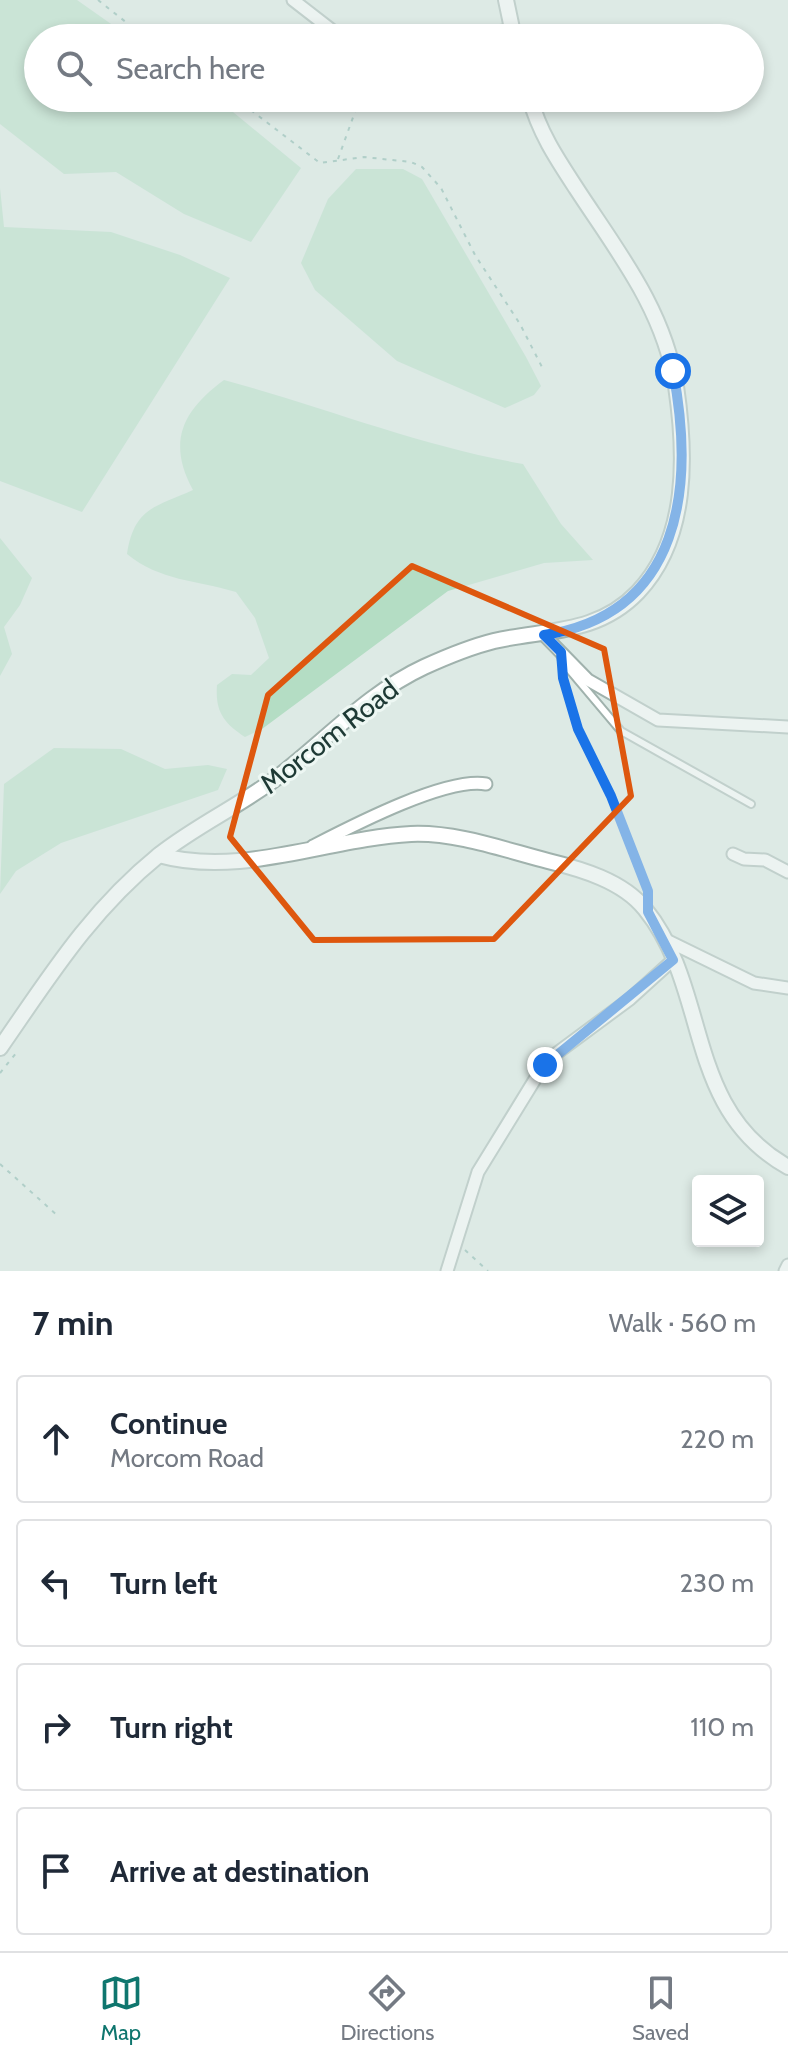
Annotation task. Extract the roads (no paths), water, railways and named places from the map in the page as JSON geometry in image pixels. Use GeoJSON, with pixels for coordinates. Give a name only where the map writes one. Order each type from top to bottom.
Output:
{"type":"FeatureCollection","features":[{"type":"Feature","properties":{"kind":"street"},"geometry":{"type":"LineString","coordinates":[[293,0],[324,24]]}},
{"type":"Feature","properties":{"kind":"street"},"geometry":{"type":"LineString","coordinates":[[506,0],[511,24]]}},
{"type":"Feature","properties":{"kind":"street","name":"Morcom Road"},"geometry":{"type":"LineString","coordinates":[[0,1048],[81,930],[159,855],[263,788],[349,717],[414,672],[483,644],[576,629],[600,620],[635,595],[654,572],[675,523],[682,447],[673,371],[653,306],[550,148],[536,112]]}},
{"type":"Feature","properties":{"kind":"street"},"geometry":{"type":"LineString","coordinates":[[544,635],[561,656],[588,680],[658,720],[788,727]]}},
{"type":"Feature","properties":{"kind":"street"},"geometry":{"type":"LineString","coordinates":[[305,850],[430,791],[456,784],[486,784]]}},
{"type":"Feature","properties":{"kind":"street"},"geometry":{"type":"LineString","coordinates":[[159,855],[180,860],[237,861],[409,834],[442,837],[565,866],[618,886],[648,912],[664,939],[705,1063],[723,1104],[755,1144],[788,1167]]}},
{"type":"Feature","properties":{"kind":"street"},"geometry":{"type":"LineString","coordinates":[[733,854],[744,859],[765,860],[788,872]]}},
{"type":"Feature","properties":{"kind":"street"},"geometry":{"type":"LineString","coordinates":[[664,939],[754,983],[788,988]]}},
{"type":"Feature","properties":{"kind":"street"},"geometry":{"type":"LineString","coordinates":[[447,1271],[458,1244],[478,1172],[545,1065],[673,960]]}},
{"type":"Feature","properties":{"kind":"street"},"geometry":{"type":"LineString","coordinates":[[785,1271],[788,1265]]}},
{"type":"Feature","properties":{"kind":"lane"},"geometry":{"type":"LineString","coordinates":[[561,656],[621,731],[751,804]]}}]}
